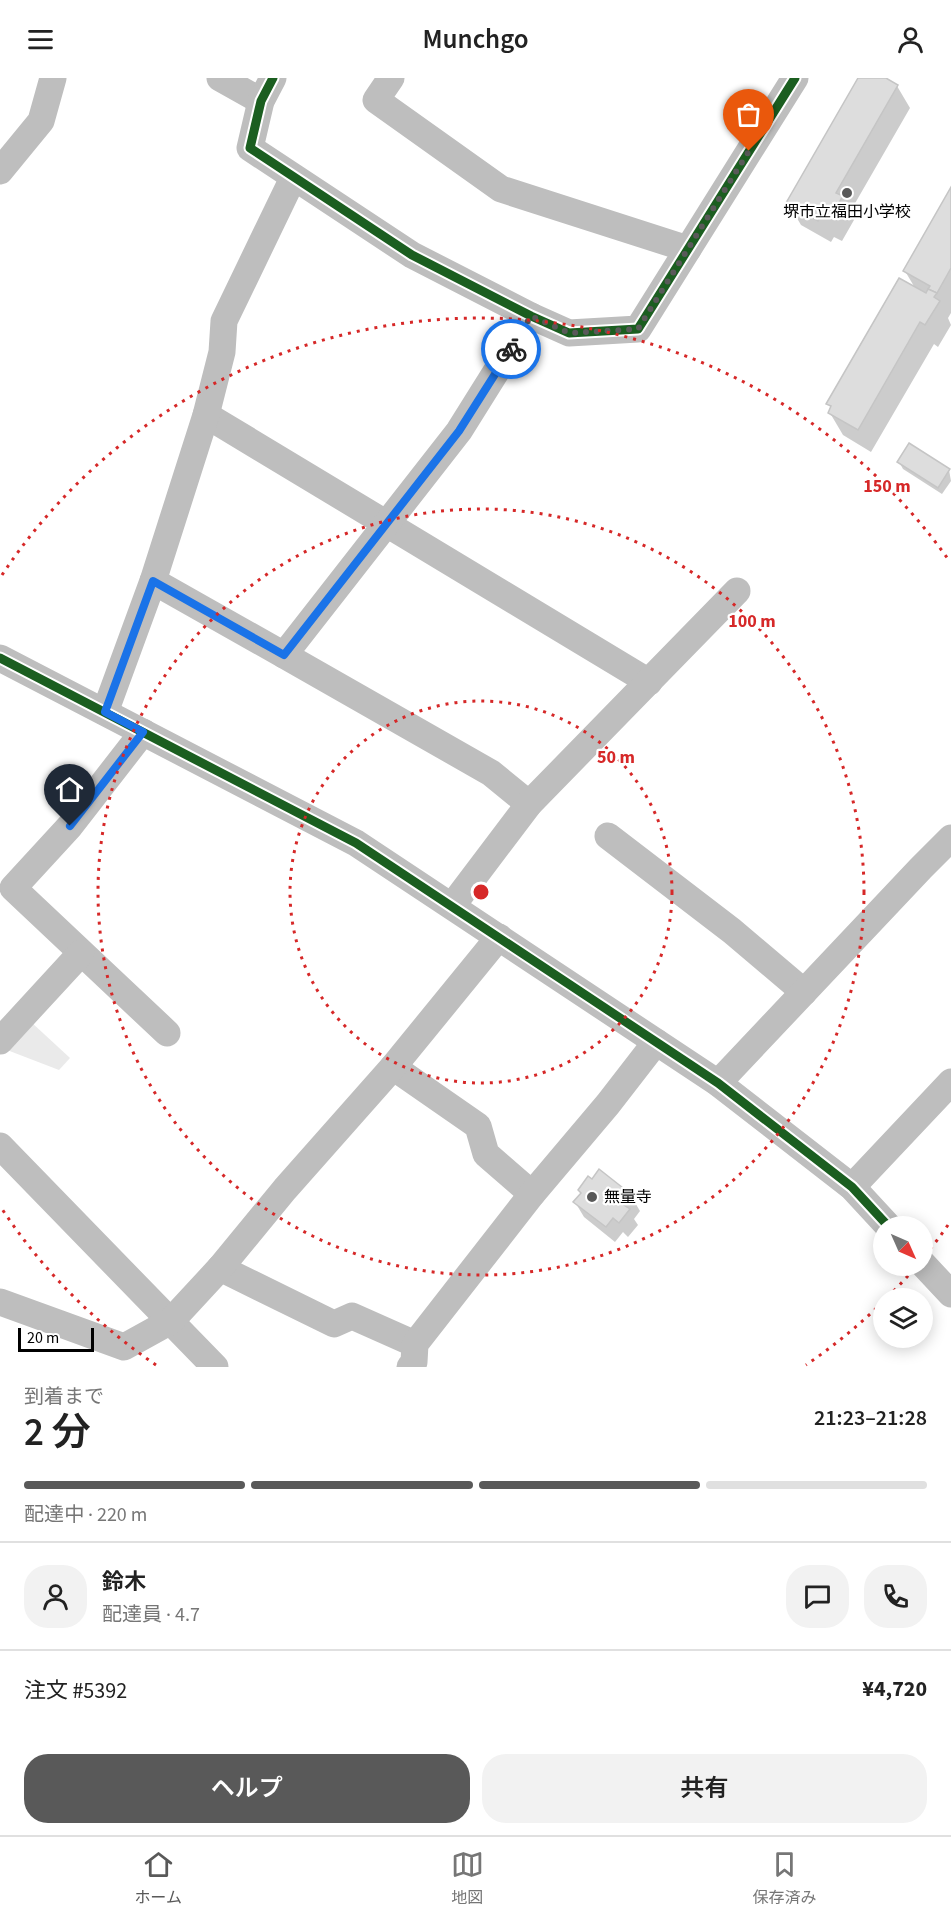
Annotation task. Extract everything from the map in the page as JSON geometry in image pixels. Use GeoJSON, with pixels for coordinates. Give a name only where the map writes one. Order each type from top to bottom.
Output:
{"type":"FeatureCollection","features":[{"type":"Feature","properties":{"kind":"street"},"geometry":{"type":"LineString","coordinates":[[2,165],[41,121],[53,78]]}},
{"type":"Feature","properties":{"kind":"street"},"geometry":{"type":"LineString","coordinates":[[220,78],[267,89],[250,148],[412,255],[569,333],[638,329],[795,78]]}},
{"type":"Feature","properties":{"kind":"street"},"geometry":{"type":"LineString","coordinates":[[391,78],[376,100],[501,189],[688,249]]}},
{"type":"Feature","properties":{"kind":"street"},"geometry":{"type":"LineString","coordinates":[[105,712],[153,581],[206,415],[222,352],[224,321],[293,178]]}},
{"type":"Feature","properties":{"kind":"street"},"geometry":{"type":"LineString","coordinates":[[284,655],[459,431],[531,316]]}},
{"type":"Feature","properties":{"kind":"street"},"geometry":{"type":"LineString","coordinates":[[206,415],[649,682]]}},
{"type":"Feature","properties":{"kind":"street"},"geometry":{"type":"LineString","coordinates":[[153,581],[491,773],[529,804]]}},
{"type":"Feature","properties":{"kind":"street"},"geometry":{"type":"LineString","coordinates":[[452,906],[529,804],[737,591]]}},
{"type":"Feature","properties":{"kind":"street"},"geometry":{"type":"LineString","coordinates":[[0,658],[356,843],[718,1083],[852,1187],[879,1216]]}},
{"type":"Feature","properties":{"kind":"street"},"geometry":{"type":"LineString","coordinates":[[143,732],[70,826],[13,888],[167,1033]]}},
{"type":"Feature","properties":{"kind":"street"},"geometry":{"type":"LineString","coordinates":[[608,836],[732,931],[804,992]]}},
{"type":"Feature","properties":{"kind":"street"},"geometry":{"type":"LineString","coordinates":[[718,1083],[951,838]]}},
{"type":"Feature","properties":{"kind":"street"},"geometry":{"type":"LineString","coordinates":[[0,1302],[120,1357],[171,1321],[220,1268],[285,1189],[393,1066],[499,937]]}},
{"type":"Feature","properties":{"kind":"street"},"geometry":{"type":"LineString","coordinates":[[0,1041],[81,953]]}},
{"type":"Feature","properties":{"kind":"street"},"geometry":{"type":"LineString","coordinates":[[220,1268],[334,1324],[352,1316],[412,1355],[532,1194],[608,1104],[656,1042]]}},
{"type":"Feature","properties":{"kind":"street"},"geometry":{"type":"LineString","coordinates":[[393,1066],[478,1126],[486,1154],[532,1194]]}},
{"type":"Feature","properties":{"kind":"street"},"geometry":{"type":"LineString","coordinates":[[852,1187],[951,1082]]}},
{"type":"Feature","properties":{"kind":"street"},"geometry":{"type":"LineString","coordinates":[[0,1146],[215,1367]]}},
{"type":"Feature","properties":{"kind":"street"},"geometry":{"type":"LineString","coordinates":[[933,1274],[951,1293]]}},
{"type":"Feature","properties":{"kind":"shaded area"},"geometry":{"type":"Polygon","coordinates":[[[31,1022],[70,1058],[59,1070],[7,1050],[31,1022]]]}},
{"type":"Feature","properties":{"kind":"building"},"geometry":{"type":"Polygon","coordinates":[[[858,78],[886,78],[898,85],[836,193],[843,196],[829,219],[821,215],[818,221],[786,203],[858,78]]]}},
{"type":"Feature","properties":{"kind":"building"},"geometry":{"type":"Polygon","coordinates":[[[951,187],[951,268],[937,293],[928,289],[930,286],[903,271],[951,187]]]}},
{"type":"Feature","properties":{"kind":"building"},"geometry":{"type":"Polygon","coordinates":[[[899,278],[926,293],[928,289],[937,293],[934,297],[940,301],[925,325],[920,322],[858,430],[828,413],[831,406],[826,404],[899,278]]]}},
{"type":"Feature","properties":{"kind":"building"},"geometry":{"type":"Polygon","coordinates":[[[909,443],[950,469],[938,488],[897,462],[909,443]]]}},
{"type":"Feature","properties":{"kind":"building"},"geometry":{"type":"Polygon","coordinates":[[[599,1169],[632,1195],[624,1205],[630,1209],[619,1223],[613,1218],[606,1227],[573,1202],[581,1193],[578,1190],[588,1176],[592,1179],[599,1169]]]}},
{"type":"Feature","properties":{"kind":"cycle path"},"geometry":{"type":"LineString","coordinates":[[273,78],[261,101],[250,148],[412,255],[569,333],[638,329],[795,78]]}},
{"type":"Feature","properties":{"kind":"cycle path"},"geometry":{"type":"LineString","coordinates":[[0,658],[356,843],[718,1083],[852,1187],[879,1216]]}},
{"type":"Feature","properties":{"kind":"way so far"},"geometry":{"type":"LineString","coordinates":[[511,349],[531,316],[569,333],[638,329],[749,151]]}},
{"type":"Feature","properties":{"kind":"place","name":"堺市立福田小学校"},"geometry":{"type":"Point","coordinates":[847,193]}},
{"type":"Feature","properties":{"kind":"place","name":"無量寺"},"geometry":{"type":"Point","coordinates":[592,1197]}},
{"type":"Feature","properties":{"kind":"route"},"geometry":{"type":"LineString","coordinates":[[70,826],[143,732],[105,712],[153,581],[284,655],[459,431],[511,349]]}}]}
